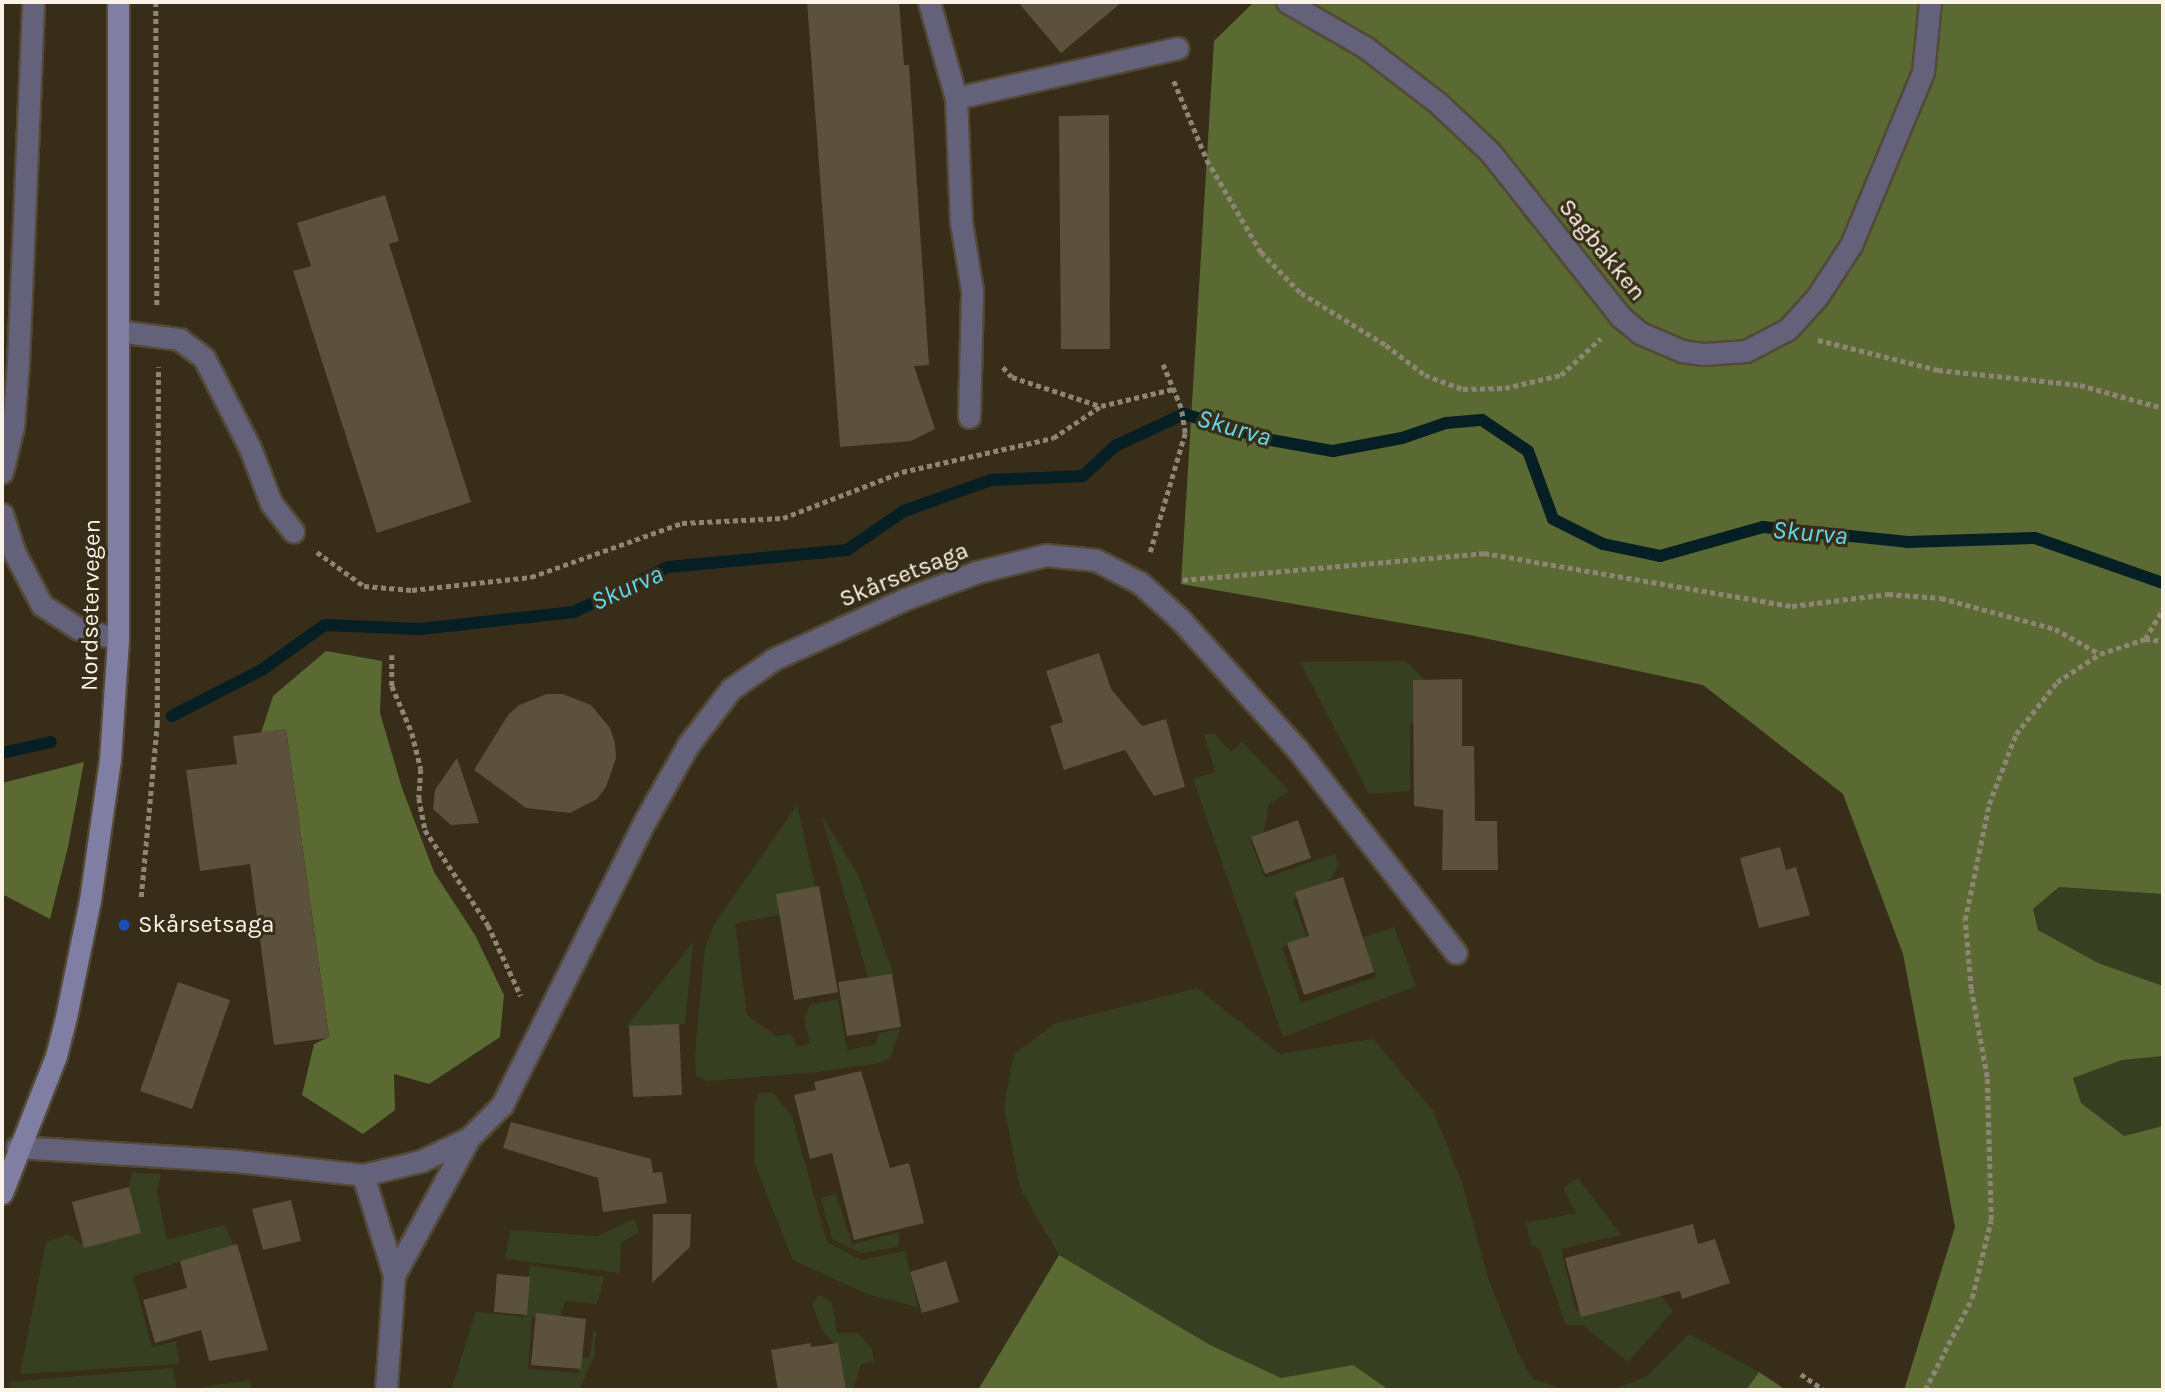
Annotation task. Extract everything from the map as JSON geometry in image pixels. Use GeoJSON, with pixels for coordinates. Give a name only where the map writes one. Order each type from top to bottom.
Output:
{"type":"FeatureCollection","features":[{"type":"Feature","properties":{"kind":"main road","name":"Nordsetervegen"},"geometry":{"type":"LineString","coordinates":[[2,1193],[17,1147],[56,1056],[90,900],[110,760],[118,639],[118,2]]}},
{"type":"Feature","properties":{"kind":"street"},"geometry":{"type":"LineString","coordinates":[[2,472],[13,427],[18,365],[33,2]]}},
{"type":"Feature","properties":{"kind":"street"},"geometry":{"type":"LineString","coordinates":[[929,2],[956,98],[961,222],[972,289],[969,417]]}},
{"type":"Feature","properties":{"kind":"street","name":"Sagbakken"},"geometry":{"type":"LineString","coordinates":[[1287,2],[1365,47],[1438,103],[1490,152],[1621,317],[1640,333],[1682,351],[1704,354],[1746,351],[1788,329],[1817,297],[1852,245],[1886,171],[1923,72],[1930,2]]}},
{"type":"Feature","properties":{"kind":"street"},"geometry":{"type":"LineString","coordinates":[[956,98],[1177,48]]}},
{"type":"Feature","properties":{"kind":"street"},"geometry":{"type":"LineString","coordinates":[[118,331],[158,333],[179,339],[204,358],[250,448],[271,503],[293,531]]}},
{"type":"Feature","properties":{"kind":"street"},"geometry":{"type":"LineString","coordinates":[[2,514],[14,552],[42,605],[79,629],[118,639]]}},
{"type":"Feature","properties":{"kind":"street","name":"Skårsetsaga"},"geometry":{"type":"LineString","coordinates":[[394,1275],[469,1138],[502,1105],[646,820],[688,745],[731,689],[775,659],[977,572],[1046,555],[1096,560],[1140,583],[1223,664],[1298,750],[1456,953]]}},
{"type":"Feature","properties":{"kind":"street","name":"Skårsetsaga"},"geometry":{"type":"LineString","coordinates":[[17,1147],[237,1161],[363,1175],[421,1160],[469,1138]]}},
{"type":"Feature","properties":{"kind":"street","name":"Skårsetsaga"},"geometry":{"type":"LineString","coordinates":[[363,1175],[394,1275],[386,1390]]}},
{"type":"Feature","properties":{"kind":"path"},"geometry":{"type":"LineString","coordinates":[[141,897],[158,725],[156,2]]}},
{"type":"Feature","properties":{"kind":"path"},"geometry":{"type":"LineString","coordinates":[[1174,81],[1207,160],[1261,252],[1301,293],[1387,345],[1425,375],[1463,388],[1505,388],[1561,375],[1621,317]]}},
{"type":"Feature","properties":{"kind":"path"},"geometry":{"type":"LineString","coordinates":[[1788,329],[1938,370],[2080,385],[2163,408]]}},
{"type":"Feature","properties":{"kind":"path"},"geometry":{"type":"LineString","coordinates":[[970,350],[990,352],[1012,377],[1101,406]]}},
{"type":"Feature","properties":{"kind":"path"},"geometry":{"type":"LineString","coordinates":[[1163,365],[1181,408],[1185,433],[1140,583],[1484,553],[1792,606],[1888,594],[1941,598],[2055,628],[2100,654]]}},
{"type":"Feature","properties":{"kind":"path"},"geometry":{"type":"LineString","coordinates":[[293,531],[363,586],[412,590],[531,578],[682,523],[783,518],[902,472],[1053,438],[1101,406],[1173,389]]}},
{"type":"Feature","properties":{"kind":"path"},"geometry":{"type":"LineString","coordinates":[[2145,639],[2163,609]]}},
{"type":"Feature","properties":{"kind":"path"},"geometry":{"type":"LineString","coordinates":[[1925,1390],[1972,1298],[1992,1220],[1987,1077],[1971,989],[1965,920],[1989,804],[2016,734],[2057,682],[2100,654],[2145,639],[2163,641]]}},
{"type":"Feature","properties":{"kind":"path"},"geometry":{"type":"LineString","coordinates":[[392,655],[392,686],[412,733],[421,769],[419,797],[425,830],[513,973],[533,1044]]}},
{"type":"Feature","properties":{"kind":"path"},"geometry":{"type":"LineString","coordinates":[[1801,1374],[1824,1390]]}},
{"type":"Feature","properties":{"kind":"green space"},"geometry":{"type":"Polygon","coordinates":[[[1254,2],[2163,2],[2163,894],[2059,887],[2033,909],[2038,930],[2098,963],[2163,986],[2163,1056],[2122,1060],[2073,1078],[2081,1103],[2124,1136],[2163,1126],[2163,1390],[1904,1390],[1955,1227],[1903,954],[1843,794],[1703,685],[1470,635],[1181,584],[1214,41],[1254,2]]]}},
{"type":"Feature","properties":{"kind":"green space"},"geometry":{"type":"Polygon","coordinates":[[[326,651],[382,661],[380,713],[402,788],[434,872],[475,935],[504,995],[500,1037],[429,1084],[394,1074],[395,1110],[363,1134],[302,1095],[314,1044],[329,1037],[286,729],[261,733],[273,696],[326,651]]]}},
{"type":"Feature","properties":{"kind":"green space"},"geometry":{"type":"Polygon","coordinates":[[[1406,661],[1428,683],[1415,723],[1410,724],[1410,791],[1369,794],[1300,662],[1406,661]]]}},
{"type":"Feature","properties":{"kind":"green space"},"geometry":{"type":"Polygon","coordinates":[[[1204,734],[1215,734],[1231,752],[1242,742],[1289,791],[1269,804],[1263,834],[1250,840],[1265,878],[1335,855],[1339,865],[1326,887],[1293,899],[1307,938],[1282,947],[1301,1003],[1376,977],[1362,938],[1394,927],[1416,986],[1283,1037],[1193,779],[1215,772],[1204,734]]]}},
{"type":"Feature","properties":{"kind":"green space"},"geometry":{"type":"Polygon","coordinates":[[[84,762],[68,847],[50,919],[2,894],[2,783],[84,762]]]}},
{"type":"Feature","properties":{"kind":"green space"},"geometry":{"type":"Polygon","coordinates":[[[797,805],[820,908],[735,923],[747,1015],[776,1036],[791,1034],[796,1046],[810,1044],[804,1018],[810,1005],[838,999],[847,1050],[875,1045],[879,1033],[900,1029],[891,1056],[881,1063],[817,1072],[707,1081],[696,1076],[695,1055],[705,947],[714,925],[797,805]]]}},
{"type":"Feature","properties":{"kind":"green space"},"geometry":{"type":"Polygon","coordinates":[[[822,817],[858,874],[894,976],[869,980],[822,817]]]}},
{"type":"Feature","properties":{"kind":"green space"},"geometry":{"type":"Polygon","coordinates":[[[2059,887],[2163,894],[2163,986],[2098,963],[2038,930],[2033,909],[2059,887]]]}},
{"type":"Feature","properties":{"kind":"green space"},"geometry":{"type":"Polygon","coordinates":[[[693,942],[685,1024],[626,1027],[693,942]]]}},
{"type":"Feature","properties":{"kind":"green space"},"geometry":{"type":"Polygon","coordinates":[[[1197,988],[1280,1054],[1373,1039],[1433,1111],[1462,1183],[1489,1281],[1518,1353],[1533,1379],[1564,1390],[1389,1390],[1353,1365],[1281,1378],[1210,1345],[1059,1255],[1020,1188],[1004,1105],[1014,1054],[1054,1024],[1197,988]]]}},
{"type":"Feature","properties":{"kind":"green space"},"geometry":{"type":"Polygon","coordinates":[[[2163,1056],[2163,1126],[2124,1136],[2081,1103],[2073,1078],[2122,1060],[2163,1056]]]}},
{"type":"Feature","properties":{"kind":"green space"},"geometry":{"type":"Polygon","coordinates":[[[760,1093],[774,1093],[792,1117],[827,1242],[861,1260],[905,1251],[918,1307],[867,1294],[793,1260],[755,1165],[755,1102],[760,1093]]]}},
{"type":"Feature","properties":{"kind":"green space"},"geometry":{"type":"Polygon","coordinates":[[[132,1173],[161,1174],[157,1190],[167,1240],[224,1225],[234,1245],[133,1276],[152,1347],[176,1341],[179,1364],[20,1374],[46,1242],[68,1234],[85,1246],[140,1232],[129,1187],[132,1173]]]}},
{"type":"Feature","properties":{"kind":"green space"},"geometry":{"type":"Polygon","coordinates":[[[1578,1178],[1621,1235],[1561,1249],[1576,1311],[1637,1296],[1643,1272],[1673,1311],[1628,1362],[1583,1325],[1566,1325],[1539,1248],[1531,1246],[1526,1223],[1576,1213],[1563,1188],[1578,1178]]]}},
{"type":"Feature","properties":{"kind":"green space"},"geometry":{"type":"Polygon","coordinates":[[[836,1194],[852,1244],[900,1232],[898,1247],[861,1253],[832,1239],[821,1198],[836,1194]]]}},
{"type":"Feature","properties":{"kind":"green space"},"geometry":{"type":"Polygon","coordinates":[[[634,1219],[639,1232],[621,1243],[620,1273],[505,1259],[510,1230],[597,1236],[634,1219]]]}},
{"type":"Feature","properties":{"kind":"green space"},"geometry":{"type":"Polygon","coordinates":[[[1059,1255],[1210,1345],[1281,1378],[1353,1365],[1389,1390],[978,1390],[1059,1255]]]}},
{"type":"Feature","properties":{"kind":"green space"},"geometry":{"type":"Polygon","coordinates":[[[530,1265],[604,1277],[597,1304],[565,1301],[560,1319],[532,1317],[528,1369],[579,1373],[581,1357],[590,1358],[593,1332],[596,1332],[594,1357],[581,1386],[576,1390],[451,1390],[476,1312],[524,1317],[530,1265]]]}},
{"type":"Feature","properties":{"kind":"green space"},"geometry":{"type":"Polygon","coordinates":[[[819,1295],[832,1302],[837,1333],[858,1333],[872,1349],[874,1361],[861,1364],[853,1390],[842,1390],[836,1346],[822,1330],[812,1304],[819,1295]]]}},
{"type":"Feature","properties":{"kind":"green space"},"geometry":{"type":"Polygon","coordinates":[[[1689,1334],[1759,1372],[1746,1390],[1587,1390],[1620,1387],[1647,1376],[1689,1334]]]}},
{"type":"Feature","properties":{"kind":"green space"},"geometry":{"type":"Polygon","coordinates":[[[173,1368],[177,1390],[11,1390],[10,1382],[173,1368]]]}},
{"type":"Feature","properties":{"kind":"green space"},"geometry":{"type":"Polygon","coordinates":[[[1759,1372],[1786,1390],[1746,1390],[1759,1372]]]}},
{"type":"Feature","properties":{"kind":"green space"},"geometry":{"type":"Polygon","coordinates":[[[250,1380],[252,1390],[203,1390],[203,1387],[250,1380]]]}},
{"type":"Feature","properties":{"kind":"building"},"geometry":{"type":"Polygon","coordinates":[[[807,2],[899,2],[904,65],[909,65],[929,365],[914,366],[935,429],[911,441],[840,447],[807,2]]]}},
{"type":"Feature","properties":{"kind":"building"},"geometry":{"type":"Polygon","coordinates":[[[1018,2],[1122,2],[1061,53],[1018,2]]]}},
{"type":"Feature","properties":{"kind":"building"},"geometry":{"type":"Polygon","coordinates":[[[1109,115],[1110,349],[1061,349],[1059,116],[1109,115]]]}},
{"type":"Feature","properties":{"kind":"building"},"geometry":{"type":"Polygon","coordinates":[[[385,195],[399,241],[389,244],[471,502],[377,533],[293,271],[311,266],[297,223],[385,195]]]}},
{"type":"Feature","properties":{"kind":"building"},"geometry":{"type":"Polygon","coordinates":[[[1099,653],[1111,689],[1142,726],[1166,719],[1185,787],[1154,796],[1125,750],[1064,770],[1050,726],[1063,722],[1046,671],[1099,653]]]}},
{"type":"Feature","properties":{"kind":"building"},"geometry":{"type":"Polygon","coordinates":[[[1462,679],[1462,746],[1474,746],[1475,821],[1497,821],[1498,870],[1442,870],[1443,810],[1414,806],[1413,680],[1462,679]]]}},
{"type":"Feature","properties":{"kind":"building"},"geometry":{"type":"Polygon","coordinates":[[[547,694],[563,694],[591,705],[610,728],[615,743],[616,758],[606,787],[597,799],[570,813],[526,808],[474,770],[508,715],[519,705],[547,694]]]}},
{"type":"Feature","properties":{"kind":"building"},"geometry":{"type":"Polygon","coordinates":[[[286,729],[329,1038],[274,1045],[250,864],[200,871],[186,770],[237,764],[233,736],[286,729]]]}},
{"type":"Feature","properties":{"kind":"building"},"geometry":{"type":"Polygon","coordinates":[[[457,758],[479,823],[451,825],[433,809],[435,790],[457,758]]]}},
{"type":"Feature","properties":{"kind":"building"},"geometry":{"type":"Polygon","coordinates":[[[1298,820],[1311,858],[1265,874],[1251,837],[1298,820]]]}},
{"type":"Feature","properties":{"kind":"building"},"geometry":{"type":"Polygon","coordinates":[[[1780,847],[1786,870],[1796,867],[1810,915],[1759,928],[1740,858],[1780,847]]]}},
{"type":"Feature","properties":{"kind":"building"},"geometry":{"type":"Polygon","coordinates":[[[1343,877],[1374,972],[1304,995],[1287,943],[1309,936],[1295,892],[1343,877]]]}},
{"type":"Feature","properties":{"kind":"building"},"geometry":{"type":"Polygon","coordinates":[[[819,886],[838,992],[794,1000],[776,894],[819,886]]]}},
{"type":"Feature","properties":{"kind":"building"},"geometry":{"type":"Polygon","coordinates":[[[892,974],[901,1027],[847,1036],[838,982],[892,974]]]}},
{"type":"Feature","properties":{"kind":"building"},"geometry":{"type":"Polygon","coordinates":[[[178,982],[230,1000],[192,1109],[140,1091],[178,982]]]}},
{"type":"Feature","properties":{"kind":"building"},"geometry":{"type":"Polygon","coordinates":[[[679,1024],[682,1095],[633,1097],[629,1026],[679,1024]]]}},
{"type":"Feature","properties":{"kind":"building"},"geometry":{"type":"Polygon","coordinates":[[[861,1071],[890,1168],[909,1163],[924,1223],[854,1240],[832,1153],[810,1159],[794,1095],[816,1090],[814,1082],[861,1071]]]}},
{"type":"Feature","properties":{"kind":"building"},"geometry":{"type":"Polygon","coordinates":[[[511,1122],[651,1159],[653,1173],[662,1172],[667,1203],[603,1212],[598,1178],[503,1148],[511,1122]]]}},
{"type":"Feature","properties":{"kind":"building"},"geometry":{"type":"Polygon","coordinates":[[[129,1187],[141,1233],[84,1248],[72,1202],[129,1187]]]}},
{"type":"Feature","properties":{"kind":"building"},"geometry":{"type":"Polygon","coordinates":[[[291,1200],[301,1241],[263,1250],[252,1209],[291,1200]]]}},
{"type":"Feature","properties":{"kind":"building"},"geometry":{"type":"Polygon","coordinates":[[[653,1214],[691,1214],[690,1247],[652,1283],[653,1214]]]}},
{"type":"Feature","properties":{"kind":"building"},"geometry":{"type":"Polygon","coordinates":[[[1693,1224],[1698,1244],[1715,1239],[1730,1283],[1682,1299],[1680,1291],[1581,1317],[1565,1258],[1693,1224]]]}},
{"type":"Feature","properties":{"kind":"building"},"geometry":{"type":"Polygon","coordinates":[[[237,1244],[268,1350],[209,1361],[201,1330],[155,1343],[143,1300],[187,1288],[180,1261],[237,1244]]]}},
{"type":"Feature","properties":{"kind":"building"},"geometry":{"type":"Polygon","coordinates":[[[946,1261],[959,1302],[922,1313],[910,1272],[946,1261]]]}},
{"type":"Feature","properties":{"kind":"building"},"geometry":{"type":"Polygon","coordinates":[[[497,1274],[530,1277],[527,1315],[494,1312],[497,1274]]]}},
{"type":"Feature","properties":{"kind":"building"},"geometry":{"type":"Polygon","coordinates":[[[536,1313],[586,1319],[581,1369],[531,1365],[536,1313]]]}},
{"type":"Feature","properties":{"kind":"building"},"geometry":{"type":"Polygon","coordinates":[[[811,1343],[811,1347],[838,1343],[846,1390],[778,1390],[771,1350],[811,1343]]]}},
{"type":"Feature","properties":{"kind":"waterway","name":"Skurva"},"geometry":{"type":"LineString","coordinates":[[172,716],[263,669],[325,625],[420,629],[574,612],[668,567],[847,550],[904,511],[991,480],[1083,476],[1115,446],[1184,414],[1271,440],[1333,451],[1402,438],[1446,423],[1482,420],[1528,451],[1553,519],[1603,544],[1660,556],[1763,527],[1907,542],[2035,538],[2163,583]]}},
{"type":"Feature","properties":{"kind":"waterway","name":"Skurva"},"geometry":{"type":"LineString","coordinates":[[2,753],[51,742]]}},
{"type":"Feature","properties":{"kind":"place","name":"Skårsetsaga"},"geometry":{"type":"Point","coordinates":[124,925]}}]}
